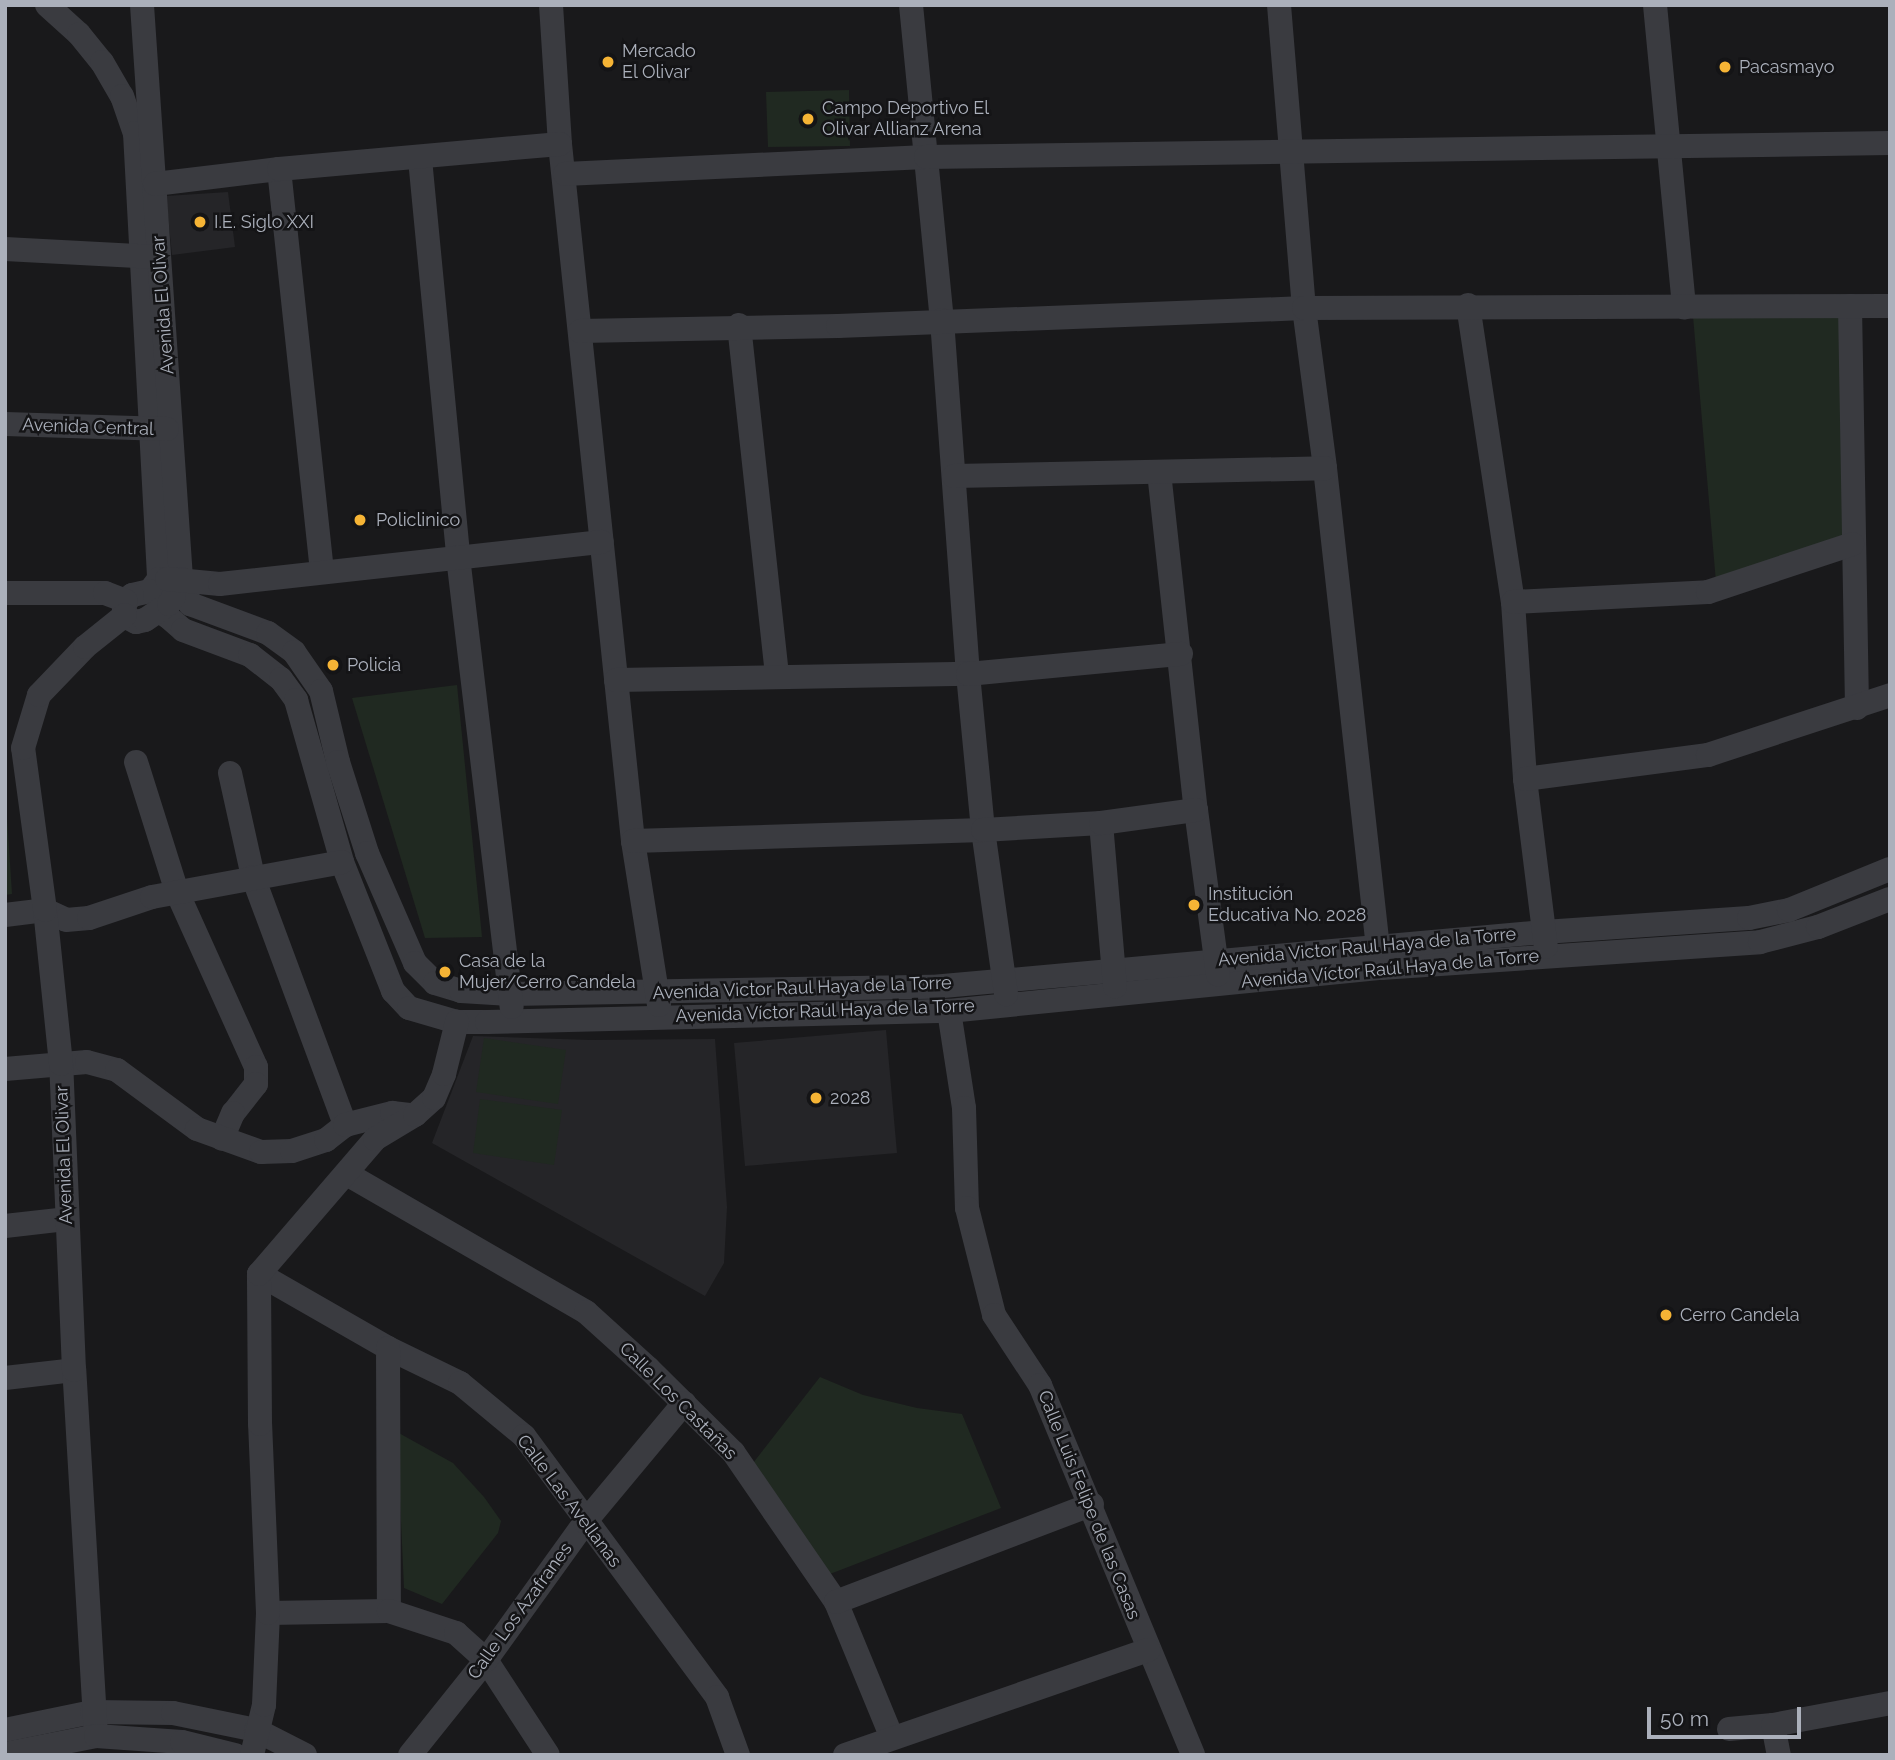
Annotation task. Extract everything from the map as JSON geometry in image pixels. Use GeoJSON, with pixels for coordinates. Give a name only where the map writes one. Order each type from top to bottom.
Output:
{"type":"FeatureCollection","features":[{"type":"Feature","properties":{"kind":"street"},"geometry":{"type":"LineString","coordinates":[[5,249],[151,257],[135,133],[122,96],[102,62],[79,34],[47,5]]}},
{"type":"Feature","properties":{"kind":"street","name":"Avenida El Olivar"},"geometry":{"type":"LineString","coordinates":[[142,5],[155,184],[151,257],[161,429],[152,601]]}},
{"type":"Feature","properties":{"kind":"street"},"geometry":{"type":"LineString","coordinates":[[551,5],[561,144],[633,841],[660,1016]]}},
{"type":"Feature","properties":{"kind":"street"},"geometry":{"type":"LineString","coordinates":[[911,5],[942,320],[968,674],[984,830],[1006,991]]}},
{"type":"Feature","properties":{"kind":"street"},"geometry":{"type":"LineString","coordinates":[[1279,5],[1304,308],[1325,468],[1378,946]]}},
{"type":"Feature","properties":{"kind":"street"},"geometry":{"type":"LineString","coordinates":[[1655,5],[1684,308]]}},
{"type":"Feature","properties":{"kind":"street"},"geometry":{"type":"LineString","coordinates":[[565,174],[926,157],[1890,143]]}},
{"type":"Feature","properties":{"kind":"street"},"geometry":{"type":"LineString","coordinates":[[155,184],[279,169],[420,159],[561,144]]}},
{"type":"Feature","properties":{"kind":"street"},"geometry":{"type":"LineString","coordinates":[[420,159],[458,557],[513,1020]]}},
{"type":"Feature","properties":{"kind":"street"},"geometry":{"type":"LineString","coordinates":[[279,169],[322,572]]}},
{"type":"Feature","properties":{"kind":"street"},"geometry":{"type":"LineString","coordinates":[[580,331],[838,326],[1304,308],[1468,305],[1684,308],[1890,306]]}},
{"type":"Feature","properties":{"kind":"street"},"geometry":{"type":"LineString","coordinates":[[1468,305],[1513,602],[1525,779],[1546,944]]}},
{"type":"Feature","properties":{"kind":"street"},"geometry":{"type":"LineString","coordinates":[[1850,306],[1852,544],[1857,708]]}},
{"type":"Feature","properties":{"kind":"street"},"geometry":{"type":"LineString","coordinates":[[738,326],[777,677]]}},
{"type":"Feature","properties":{"kind":"street","name":"Avenida Central"},"geometry":{"type":"LineString","coordinates":[[5,424],[161,429]]}},
{"type":"Feature","properties":{"kind":"street"},"geometry":{"type":"LineString","coordinates":[[954,476],[1325,468]]}},
{"type":"Feature","properties":{"kind":"street"},"geometry":{"type":"LineString","coordinates":[[1159,472],[1196,810],[1218,972]]}},
{"type":"Feature","properties":{"kind":"street"},"geometry":{"type":"LineString","coordinates":[[5,593],[105,593],[152,601],[220,584],[602,542]]}},
{"type":"Feature","properties":{"kind":"street"},"geometry":{"type":"LineString","coordinates":[[1513,602],[1708,592],[1852,544]]}},
{"type":"Feature","properties":{"kind":"street","name":"Avenida El Olivar"},"geometry":{"type":"LineString","coordinates":[[94,1724],[66,1219],[61,1064],[45,911],[14,748],[39,695],[85,647],[152,601],[190,604]]}},
{"type":"Feature","properties":{"kind":"street","name":"Avenida Víctor Raúl Haya de la Torre"},"geometry":{"type":"LineString","coordinates":[[152,601],[183,631],[250,654],[281,679],[296,699],[342,862],[393,991],[410,1008],[457,1022],[949,1011],[1006,991]]}},
{"type":"Feature","properties":{"kind":"street","name":"Avenida Victor Raul Haya de la Torre"},"geometry":{"type":"LineString","coordinates":[[190,604],[268,633],[294,652],[321,691],[338,762],[367,853],[415,963],[435,983],[461,991],[510,994],[932,987],[1006,991],[1218,972],[1378,946],[1546,944],[1749,918],[1789,911],[1890,869]]}},
{"type":"Feature","properties":{"kind":"street"},"geometry":{"type":"LineString","coordinates":[[616,680],[968,674],[1181,654]]}},
{"type":"Feature","properties":{"kind":"street"},"geometry":{"type":"LineString","coordinates":[[1525,779],[1708,755],[1890,695]]}},
{"type":"Feature","properties":{"kind":"street"},"geometry":{"type":"LineString","coordinates":[[136,762],[177,892],[256,1067],[256,1084],[233,1113],[222,1139]]}},
{"type":"Feature","properties":{"kind":"street"},"geometry":{"type":"LineString","coordinates":[[230,773],[253,877],[345,1125]]}},
{"type":"Feature","properties":{"kind":"street"},"geometry":{"type":"LineString","coordinates":[[633,841],[984,830],[1101,823],[1196,810]]}},
{"type":"Feature","properties":{"kind":"street"},"geometry":{"type":"LineString","coordinates":[[1101,823],[1114,981]]}},
{"type":"Feature","properties":{"kind":"street"},"geometry":{"type":"LineString","coordinates":[[5,915],[45,911],[66,920],[89,918],[152,897],[342,862]]}},
{"type":"Feature","properties":{"kind":"street","name":"Avenida Víctor Raúl Haya de la Torre"},"geometry":{"type":"LineString","coordinates":[[1218,972],[1546,944],[1760,942],[1818,927],[1890,899]]}},
{"type":"Feature","properties":{"kind":"street","name":"Calle Luis Felipe de las Casas"},"geometry":{"type":"LineString","coordinates":[[949,1011],[964,1108],[967,1208],[994,1315],[1040,1385],[1092,1504],[1148,1650],[1194,1755]]}},
{"type":"Feature","properties":{"kind":"street"},"geometry":{"type":"LineString","coordinates":[[252,1755],[264,1706],[268,1613],[260,1424],[259,1274],[375,1139],[415,1115],[434,1098],[444,1074],[457,1022]]}},
{"type":"Feature","properties":{"kind":"street"},"geometry":{"type":"LineString","coordinates":[[5,1069],[87,1062],[117,1070],[197,1129],[261,1152],[292,1151],[326,1140],[345,1125],[392,1114],[415,1115]]}},
{"type":"Feature","properties":{"kind":"street","name":"Calle Los Castañas"},"geometry":{"type":"LineString","coordinates":[[347,1174],[586,1312],[733,1452],[836,1602],[892,1738]]}},
{"type":"Feature","properties":{"kind":"street"},"geometry":{"type":"LineString","coordinates":[[5,1226],[66,1219]]}},
{"type":"Feature","properties":{"kind":"street","name":"Calle Las Avellanas"},"geometry":{"type":"LineString","coordinates":[[259,1274],[388,1348],[460,1383],[524,1436],[717,1698],[738,1755]]}},
{"type":"Feature","properties":{"kind":"street"},"geometry":{"type":"LineString","coordinates":[[388,1348],[389,1611]]}},
{"type":"Feature","properties":{"kind":"street"},"geometry":{"type":"LineString","coordinates":[[5,1378],[74,1370]]}},
{"type":"Feature","properties":{"kind":"street","name":"Calle Los Azafranes"},"geometry":{"type":"LineString","coordinates":[[410,1755],[486,1660],[585,1522],[684,1404]]}},
{"type":"Feature","properties":{"kind":"street"},"geometry":{"type":"LineString","coordinates":[[836,1602],[1092,1504]]}},
{"type":"Feature","properties":{"kind":"street"},"geometry":{"type":"LineString","coordinates":[[268,1613],[389,1611],[456,1633],[486,1660],[548,1755]]}},
{"type":"Feature","properties":{"kind":"street"},"geometry":{"type":"LineString","coordinates":[[845,1755],[1148,1650]]}},
{"type":"Feature","properties":{"kind":"street"},"geometry":{"type":"LineString","coordinates":[[1729,1730],[1773,1725],[1890,1703]]}},
{"type":"Feature","properties":{"kind":"street"},"geometry":{"type":"LineString","coordinates":[[5,1730],[94,1724],[173,1713],[256,1730],[305,1755]]}},
{"type":"Feature","properties":{"kind":"street"},"geometry":{"type":"LineString","coordinates":[[5,1754],[31,1752],[94,1724],[235,1755]]}},
{"type":"Feature","properties":{"kind":"street"},"geometry":{"type":"LineString","coordinates":[[1773,1725],[1779,1755]]}},
{"type":"Feature","properties":{"kind":"shaded area","name":"Campo Deportivo El Olivar Allianz Arena"},"geometry":{"type":"Polygon","coordinates":[[[849,90],[850,146],[768,147],[766,92],[849,90]]]}},
{"type":"Feature","properties":{"kind":"shaded area","name":"I.E. Siglo XXI"},"geometry":{"type":"Polygon","coordinates":[[[228,192],[235,247],[172,255],[166,196],[228,192]]]}},
{"type":"Feature","properties":{"kind":"shaded area"},"geometry":{"type":"Polygon","coordinates":[[[1842,314],[1843,539],[1716,582],[1693,316],[1842,314]]]}},
{"type":"Feature","properties":{"kind":"shaded area"},"geometry":{"type":"Polygon","coordinates":[[[457,685],[482,937],[425,938],[352,698],[457,685]]]}},
{"type":"Feature","properties":{"kind":"shaded area"},"geometry":{"type":"Polygon","coordinates":[[[5,787],[12,894],[5,895],[5,787]]]}},
{"type":"Feature","properties":{"kind":"shaded area","name":"2028"},"geometry":{"type":"Polygon","coordinates":[[[886,1030],[897,1153],[745,1166],[734,1043],[886,1030]]]}},
{"type":"Feature","properties":{"kind":"shaded area"},"geometry":{"type":"Polygon","coordinates":[[[473,1036],[590,1040],[715,1039],[727,1207],[724,1263],[705,1296],[432,1143],[473,1036]]]}},
{"type":"Feature","properties":{"kind":"shaded area"},"geometry":{"type":"Polygon","coordinates":[[[484,1038],[566,1050],[558,1104],[476,1092],[484,1038]]]}},
{"type":"Feature","properties":{"kind":"shaded area"},"geometry":{"type":"Polygon","coordinates":[[[480,1099],[562,1110],[554,1165],[473,1153],[480,1099]]]}},
{"type":"Feature","properties":{"kind":"shaded area"},"geometry":{"type":"Polygon","coordinates":[[[820,1377],[863,1395],[917,1408],[962,1414],[1001,1508],[830,1574],[753,1463],[820,1377]]]}},
{"type":"Feature","properties":{"kind":"shaded area"},"geometry":{"type":"Polygon","coordinates":[[[397,1432],[453,1463],[484,1497],[501,1521],[498,1533],[442,1604],[404,1588],[397,1432]]]}},
{"type":"Feature","properties":{"kind":"place","name":"Mercado El Olivar"},"geometry":{"type":"Point","coordinates":[608,62]}},
{"type":"Feature","properties":{"kind":"place","name":"Pacasmayo"},"geometry":{"type":"Point","coordinates":[1725,67]}},
{"type":"Feature","properties":{"kind":"place","name":"Campo Deportivo El Olivar Allianz Arena"},"geometry":{"type":"Point","coordinates":[808,119]}},
{"type":"Feature","properties":{"kind":"place","name":"I.E. Siglo XXI"},"geometry":{"type":"Point","coordinates":[200,222]}},
{"type":"Feature","properties":{"kind":"place","name":"Policlinico"},"geometry":{"type":"Point","coordinates":[360,520]}},
{"type":"Feature","properties":{"kind":"place","name":"Policia"},"geometry":{"type":"Point","coordinates":[333,665]}},
{"type":"Feature","properties":{"kind":"place","name":"Institución Educativa No. 2028"},"geometry":{"type":"Point","coordinates":[1194,905]}},
{"type":"Feature","properties":{"kind":"place","name":"Casa de la Mujer/Cerro Candela"},"geometry":{"type":"Point","coordinates":[445,972]}},
{"type":"Feature","properties":{"kind":"place","name":"2028"},"geometry":{"type":"Point","coordinates":[816,1098]}},
{"type":"Feature","properties":{"kind":"place","name":"Cerro Candela"},"geometry":{"type":"Point","coordinates":[1666,1315]}}]}
